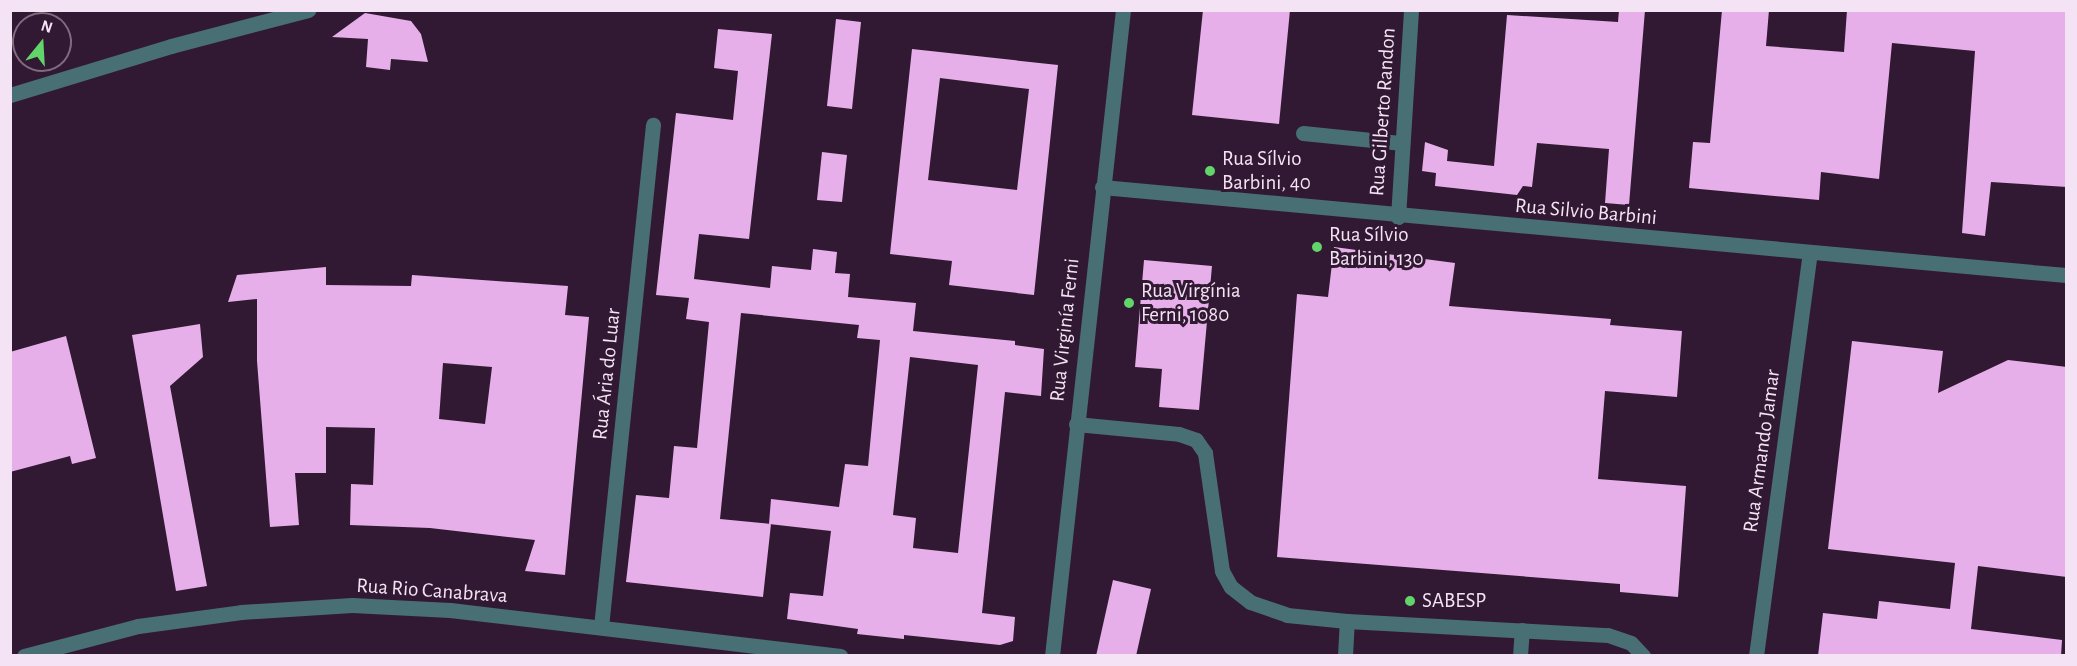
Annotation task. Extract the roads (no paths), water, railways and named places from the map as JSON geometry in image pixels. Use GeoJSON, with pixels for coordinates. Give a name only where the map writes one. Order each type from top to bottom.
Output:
{"type":"FeatureCollection","features":[{"type":"Feature","properties":{"kind":"street"},"geometry":{"type":"LineString","coordinates":[[10,95],[171,46],[308,10]]}},
{"type":"Feature","properties":{"kind":"street","name":"Rua Virginía Ferni"},"geometry":{"type":"LineString","coordinates":[[1052,656],[1123,10]]}},
{"type":"Feature","properties":{"kind":"street","name":"Rua Gilberto Randon"},"geometry":{"type":"LineString","coordinates":[[1398,217],[1411,10]]}},
{"type":"Feature","properties":{"kind":"street","name":"Rua Ária do Luar"},"geometry":{"type":"LineString","coordinates":[[602,627],[653,125]]}},
{"type":"Feature","properties":{"kind":"street"},"geometry":{"type":"LineString","coordinates":[[1303,133],[1402,143]]}},
{"type":"Feature","properties":{"kind":"street","name":"Rua Silvio Barbini"},"geometry":{"type":"LineString","coordinates":[[1102,187],[1398,217],[2067,275]]}},
{"type":"Feature","properties":{"kind":"street","name":"Rua Armando Jamar"},"geometry":{"type":"LineString","coordinates":[[1756,656],[1810,253]]}},
{"type":"Feature","properties":{"kind":"street"},"geometry":{"type":"LineString","coordinates":[[1076,424],[1179,434],[1196,440],[1205,453],[1222,571],[1231,587],[1250,602],[1287,615],[1347,621],[1608,635],[1631,643],[1642,656]]}},
{"type":"Feature","properties":{"kind":"street","name":"Rua Rio Canabrava"},"geometry":{"type":"LineString","coordinates":[[24,656],[138,626],[241,612],[352,605],[450,610],[840,656]]}},
{"type":"Feature","properties":{"kind":"street"},"geometry":{"type":"LineString","coordinates":[[1345,656],[1347,621]]}},
{"type":"Feature","properties":{"kind":"street"},"geometry":{"type":"LineString","coordinates":[[1520,656],[1522,630]]}},
{"type":"Feature","properties":{"kind":"place","name":"Rua Sílvio Barbini, 40"},"geometry":{"type":"Point","coordinates":[1210,171]}},
{"type":"Feature","properties":{"kind":"place","name":"Rua Sílvio Barbini, 130"},"geometry":{"type":"Point","coordinates":[1317,247]}},
{"type":"Feature","properties":{"kind":"place","name":"Rua Virgínia Ferni, 1080"},"geometry":{"type":"Point","coordinates":[1129,303]}},
{"type":"Feature","properties":{"kind":"place","name":"SABESP"},"geometry":{"type":"Point","coordinates":[1410,601]}}]}
